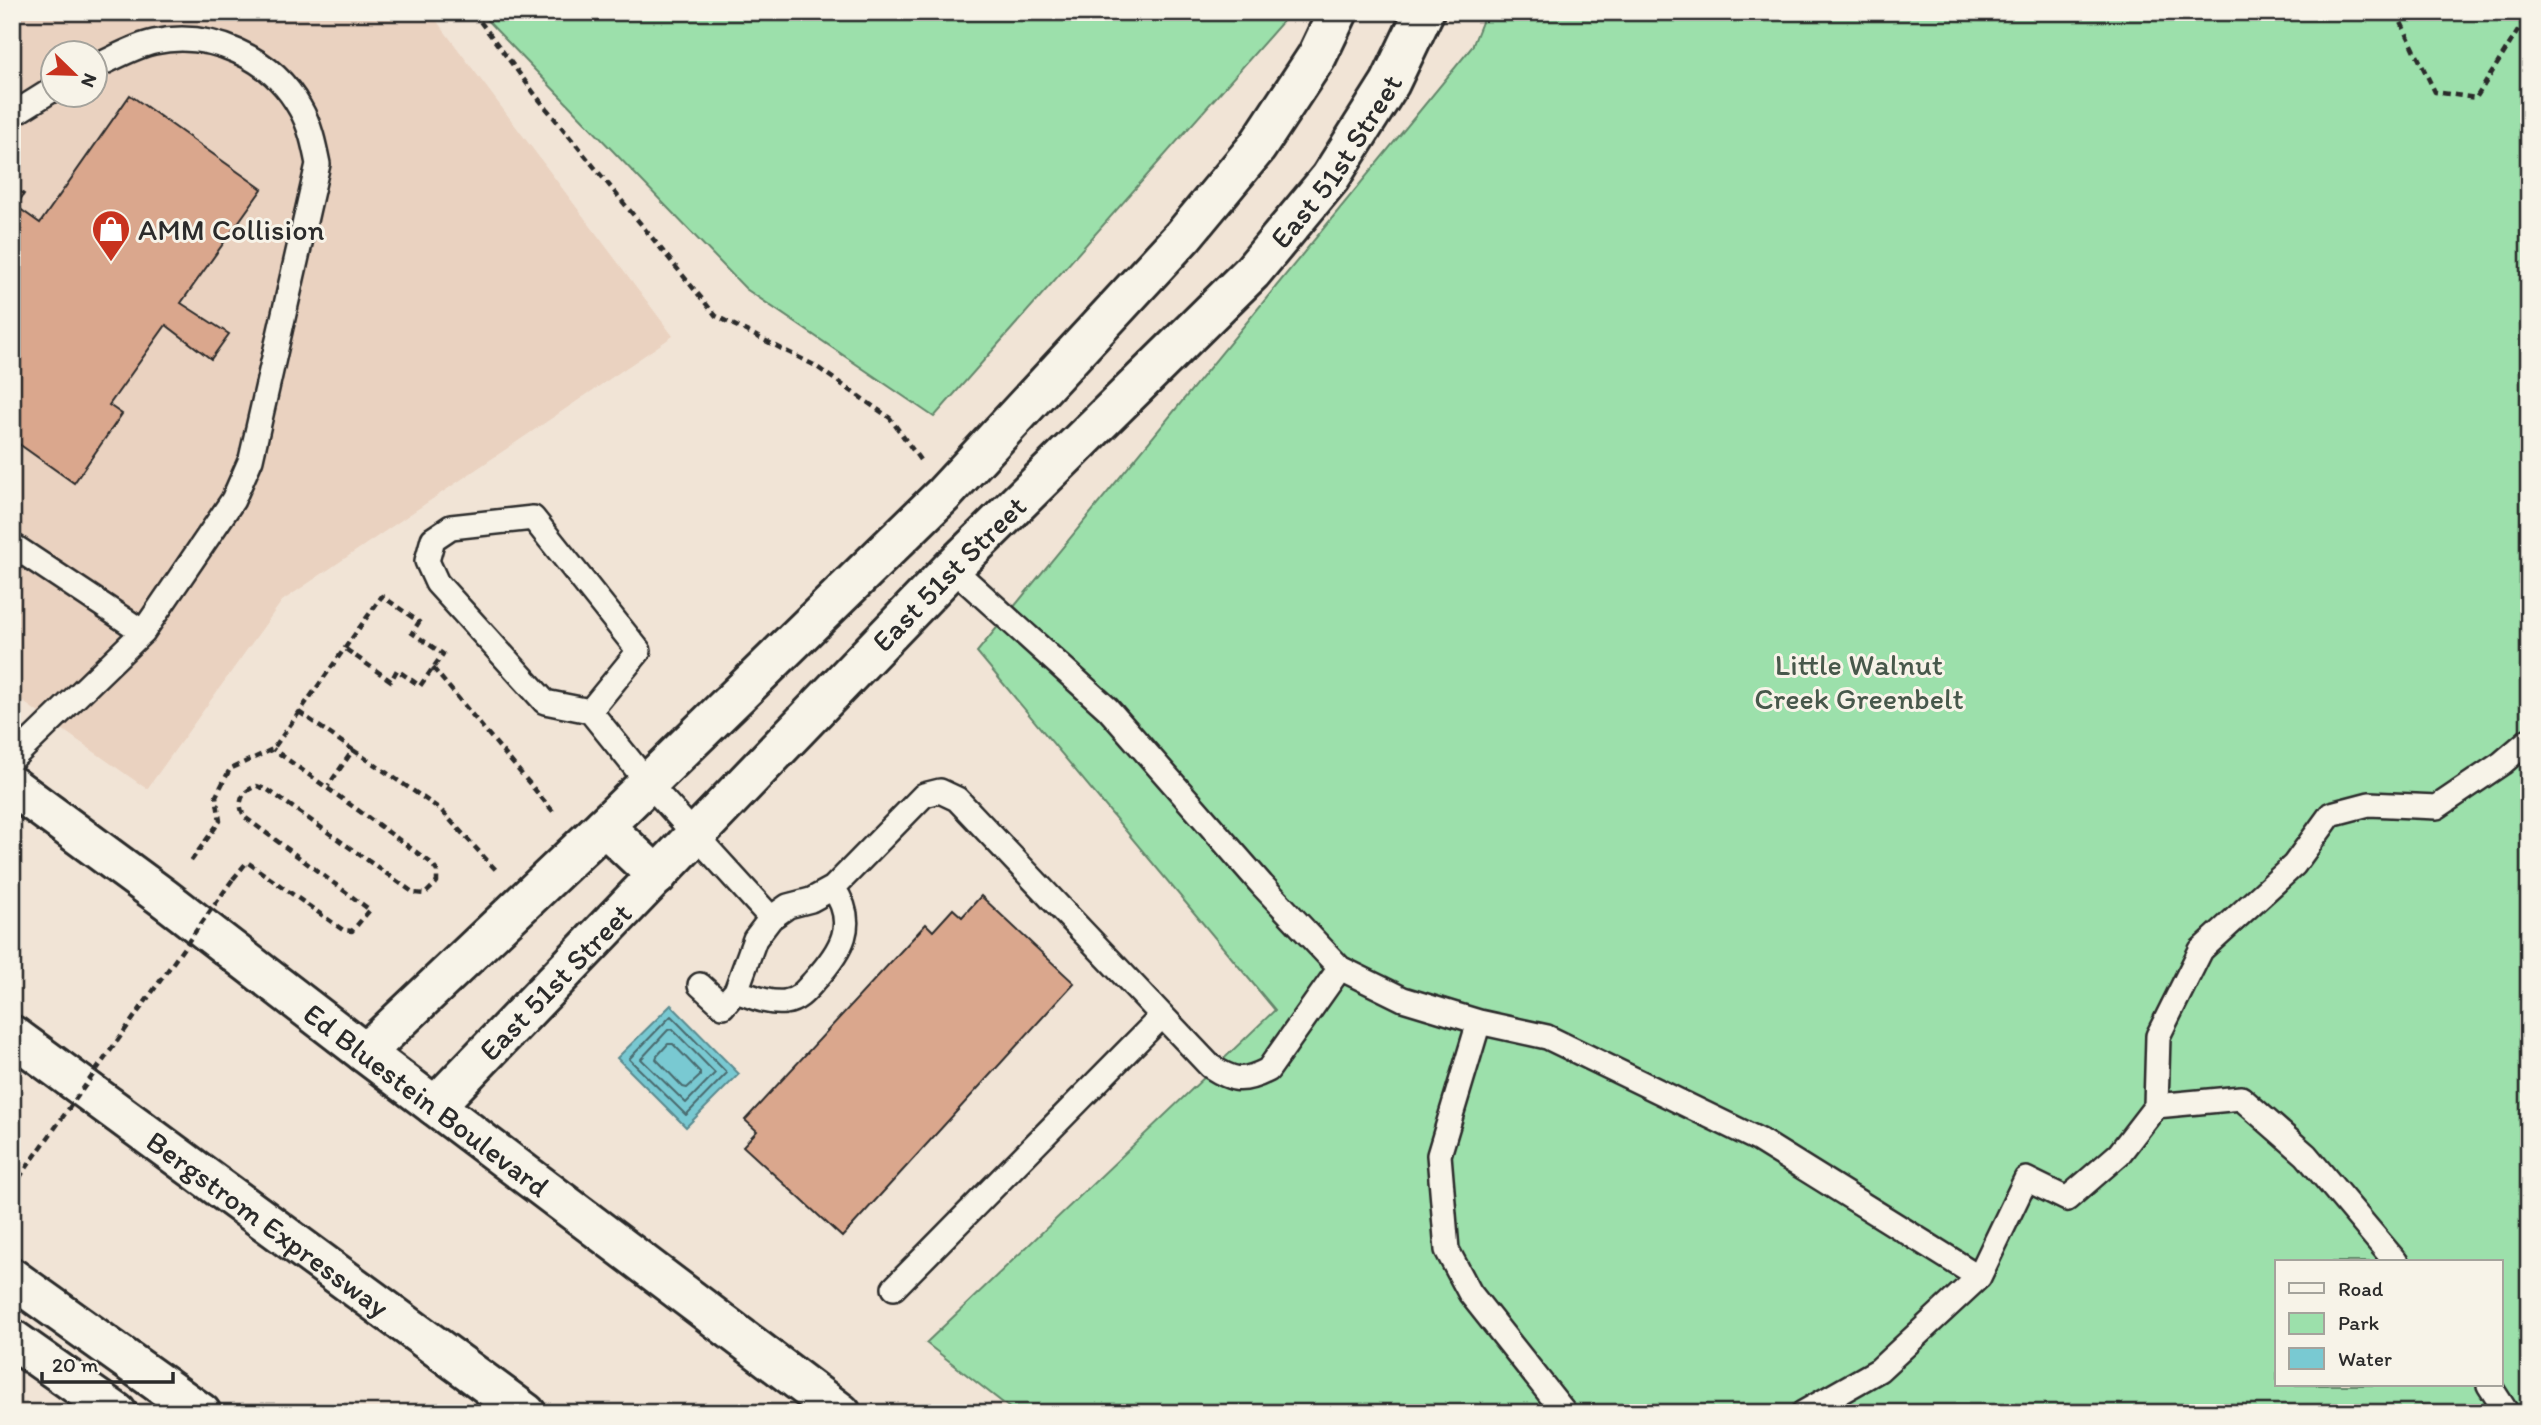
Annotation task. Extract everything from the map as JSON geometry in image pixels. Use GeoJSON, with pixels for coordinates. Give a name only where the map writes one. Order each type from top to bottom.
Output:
{"type":"FeatureCollection","features":[{"type":"Feature","properties":{"kind":"main road","name":"East 51st Street"},"geometry":{"type":"LineString","coordinates":[[365,1053],[604,827],[944,494],[1184,235],[1257,147],[1317,56],[1338,12]]}},
{"type":"Feature","properties":{"kind":"main road","name":"East 51st Street"},"geometry":{"type":"LineString","coordinates":[[435,1106],[952,568],[1252,272],[1330,178],[1390,83],[1424,12]]}},
{"type":"Feature","properties":{"kind":"main road"},"geometry":{"type":"LineString","coordinates":[[944,494],[952,568]]}},
{"type":"Feature","properties":{"kind":"main road","name":"Ed Bluestein Boulevard"},"geometry":{"type":"LineString","coordinates":[[12,786],[164,898],[841,1413]]}},
{"type":"Feature","properties":{"kind":"main road"},"geometry":{"type":"LineString","coordinates":[[604,827],[657,876]]}},
{"type":"Feature","properties":{"kind":"main road","name":"Bergstrom Expressway"},"geometry":{"type":"LineString","coordinates":[[12,1035],[526,1413]]}},
{"type":"Feature","properties":{"kind":"main road"},"geometry":{"type":"LineString","coordinates":[[12,1278],[201,1413]]}},
{"type":"Feature","properties":{"kind":"main road"},"geometry":{"type":"LineString","coordinates":[[12,1339],[117,1413]]}},
{"type":"Feature","properties":{"kind":"lane"},"geometry":{"type":"LineString","coordinates":[[12,759],[143,632],[233,500],[250,459],[318,164],[312,134],[300,106],[268,69],[229,47],[190,38],[152,42],[108,61]]}},
{"type":"Feature","properties":{"kind":"lane"},"geometry":{"type":"LineString","coordinates":[[12,115],[38,99]]}},
{"type":"Feature","properties":{"kind":"lane"},"geometry":{"type":"LineString","coordinates":[[590,710],[639,651],[533,518],[451,527],[433,539],[426,561],[437,583],[545,702],[590,710],[648,783],[771,918]]}},
{"type":"Feature","properties":{"kind":"lane"},"geometry":{"type":"LineString","coordinates":[[12,545],[143,632]]}},
{"type":"Feature","properties":{"kind":"lane"},"geometry":{"type":"LineString","coordinates":[[952,568],[1108,709],[1262,885],[1340,968],[1403,999],[1479,1023],[1546,1037],[1759,1140],[1979,1278]]}},
{"type":"Feature","properties":{"kind":"lane"},"geometry":{"type":"LineString","coordinates":[[1802,1413],[1879,1370],[1979,1278],[2026,1180],[2067,1199],[2119,1154],[2156,1106],[2158,1035],[2201,950],[2294,865],[2331,814],[2369,804],[2437,807],[2502,763],[2529,740]]}},
{"type":"Feature","properties":{"kind":"lane"},"geometry":{"type":"LineString","coordinates":[[700,985],[723,1006],[736,991],[755,939],[771,918],[788,906],[811,900],[833,888],[923,795],[940,791],[957,799],[1209,1066],[1229,1078],[1250,1079],[1268,1070],[1340,968]]}},
{"type":"Feature","properties":{"kind":"lane"},"geometry":{"type":"LineString","coordinates":[[736,991],[767,1001],[785,1002],[800,997],[836,957],[846,932],[842,901],[833,888]]}},
{"type":"Feature","properties":{"kind":"lane"},"geometry":{"type":"LineString","coordinates":[[894,1287],[1162,1016]]}},
{"type":"Feature","properties":{"kind":"lane"},"geometry":{"type":"LineString","coordinates":[[1479,1023],[1439,1155],[1447,1250],[1470,1293],[1565,1413]]}},
{"type":"Feature","properties":{"kind":"lane"},"geometry":{"type":"LineString","coordinates":[[2156,1106],[2241,1098],[2306,1155],[2394,1260]]}},
{"type":"Feature","properties":{"kind":"lane"},"geometry":{"type":"LineString","coordinates":[[2490,1386],[2507,1413]]}},
{"type":"Feature","properties":{"kind":"path"},"geometry":{"type":"LineString","coordinates":[[473,12],[537,97],[716,316],[814,365],[890,418],[944,494]]}},
{"type":"Feature","properties":{"kind":"path"},"geometry":{"type":"LineString","coordinates":[[2396,12],[2435,92],[2476,98],[2529,13]]}},
{"type":"Feature","properties":{"kind":"path"},"geometry":{"type":"LineString","coordinates":[[191,861],[220,821],[216,796],[230,769],[274,748],[344,648],[382,596],[419,622],[412,633],[443,654],[420,686],[397,670],[390,681],[344,648]]}},
{"type":"Feature","properties":{"kind":"path"},"geometry":{"type":"LineString","coordinates":[[433,668],[556,815]]}},
{"type":"Feature","properties":{"kind":"path"},"geometry":{"type":"LineString","coordinates":[[299,712],[440,809],[502,876]]}},
{"type":"Feature","properties":{"kind":"path"},"geometry":{"type":"LineString","coordinates":[[12,1188],[247,862],[343,930],[352,931],[370,910],[246,818],[240,808],[240,802],[246,792],[257,786],[268,790],[409,890],[419,895],[434,887],[438,877],[435,866],[274,748]]}},
{"type":"Feature","properties":{"kind":"path"},"geometry":{"type":"LineString","coordinates":[[328,786],[353,750]]}},
{"type":"Feature","properties":{"kind":"shaded area"},"geometry":{"type":"Polygon","coordinates":[[[12,12],[430,12],[673,336],[282,601],[147,789],[12,694],[12,12]]]}},
{"type":"Feature","properties":{"kind":"green space"},"geometry":{"type":"Polygon","coordinates":[[[479,12],[1291,12],[934,417],[746,289],[479,12]]]}},
{"type":"Feature","properties":{"kind":"green space","name":"Little Walnut Creek Greenbelt"},"geometry":{"type":"Polygon","coordinates":[[[1486,12],[2529,12],[2529,1413],[1016,1413],[926,1343],[1275,1010],[977,652],[1472,47],[1486,12]]]}},
{"type":"Feature","properties":{"kind":"water"},"geometry":{"type":"Polygon","coordinates":[[[671,1005],[739,1074],[686,1127],[617,1058],[671,1005]]]}},
{"type":"Feature","properties":{"kind":"building","name":"AMM Collision"},"geometry":{"type":"Polygon","coordinates":[[[130,95],[262,189],[181,303],[229,334],[211,359],[166,325],[109,405],[122,414],[74,483],[12,439],[12,186],[24,194],[16,206],[40,223],[130,95]]]}},
{"type":"Feature","properties":{"kind":"building"},"geometry":{"type":"Polygon","coordinates":[[[981,896],[1074,983],[842,1237],[743,1146],[757,1131],[745,1120],[926,924],[933,931],[953,909],[962,917],[981,896]]]}},
{"type":"Feature","properties":{"kind":"place","name":"AMM Collision"},"geometry":{"type":"Point","coordinates":[111,263]}}]}
